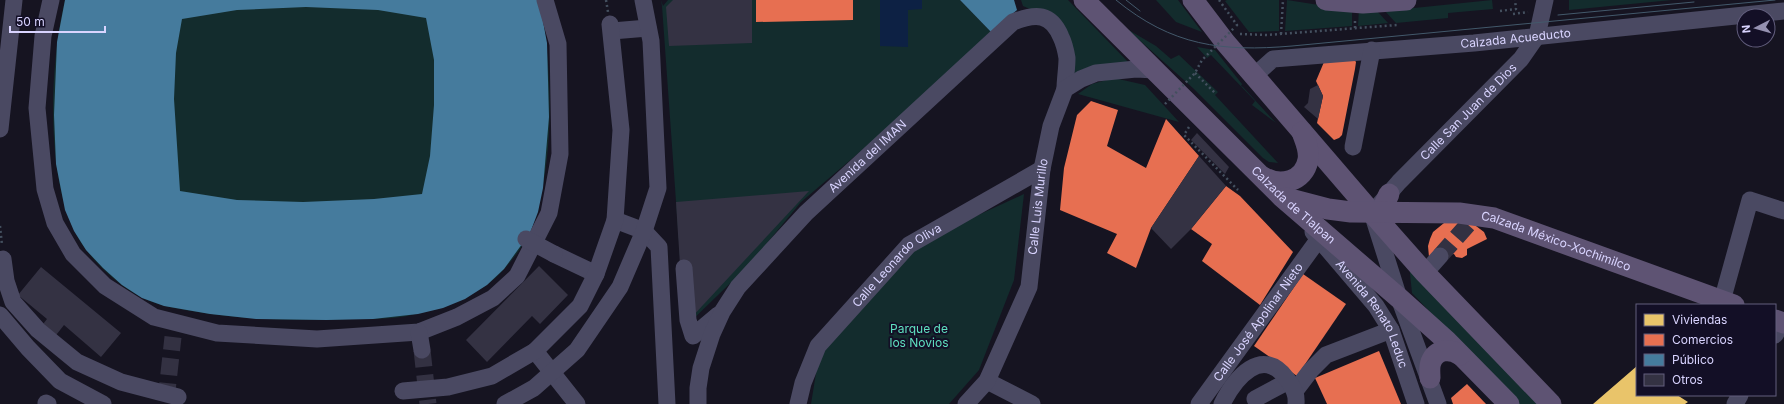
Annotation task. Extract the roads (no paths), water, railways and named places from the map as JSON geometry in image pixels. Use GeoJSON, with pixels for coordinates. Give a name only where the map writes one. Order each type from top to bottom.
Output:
{"type":"FeatureCollection","features":[{"type":"Feature","properties":{"kind":"main road","name":"Calzada de Tlalpan"},"geometry":{"type":"LineString","coordinates":[[1084,0],[1282,197],[1399,298],[1460,355],[1509,404]]}},
{"type":"Feature","properties":{"kind":"main road"},"geometry":{"type":"LineString","coordinates":[[1193,0],[1228,31],[1254,76],[1372,213],[1426,273],[1551,404]]}},
{"type":"Feature","properties":{"kind":"main road"},"geometry":{"type":"LineString","coordinates":[[1326,0],[1356,3],[1406,0]]}},
{"type":"Feature","properties":{"kind":"main road"},"geometry":{"type":"LineString","coordinates":[[1263,177],[1270,180],[1283,182],[1290,181],[1302,173],[1308,160],[1308,153],[1301,130]]}},
{"type":"Feature","properties":{"kind":"main road","name":"Calzada México-Xochimilco"},"geometry":{"type":"LineString","coordinates":[[1282,197],[1328,209],[1372,213],[1391,204],[1459,213],[1473,219],[1494,218],[1728,303]]}},
{"type":"Feature","properties":{"kind":"main road"},"geometry":{"type":"LineString","coordinates":[[1430,378],[1430,364],[1436,354],[1452,350],[1460,355]]}},
{"type":"Feature","properties":{"kind":"street"},"geometry":{"type":"LineString","coordinates":[[0,129],[14,0]]}},
{"type":"Feature","properties":{"kind":"street"},"geometry":{"type":"LineString","coordinates":[[51,0],[43,36],[37,108],[45,189],[55,223],[73,254],[105,286],[173,330],[317,339],[420,332],[457,317],[493,298],[517,276],[549,213],[560,154],[558,44],[545,0]]}},
{"type":"Feature","properties":{"kind":"street"},"geometry":{"type":"LineString","coordinates":[[504,404],[534,388],[577,350],[620,287],[644,231],[658,188],[651,41],[643,0]]}},
{"type":"Feature","properties":{"kind":"street","name":"Calle San Juan de Dios"},"geometry":{"type":"LineString","coordinates":[[1391,204],[1521,59],[1537,36],[1545,0]]}},
{"type":"Feature","properties":{"kind":"street","name":"Calzada Acueducto"},"geometry":{"type":"LineString","coordinates":[[1254,76],[1273,59],[1537,36],[1784,11]]}},
{"type":"Feature","properties":{"kind":"street","name":"Avenida del IMAN"},"geometry":{"type":"LineString","coordinates":[[698,404],[698,388],[701,368],[712,334],[722,312],[738,287],[806,213],[1013,22],[1026,17],[1038,17],[1049,20],[1056,26],[1063,41],[1067,57],[1065,89]]}},
{"type":"Feature","properties":{"kind":"street"},"geometry":{"type":"LineString","coordinates":[[403,391],[448,388],[492,376],[535,351],[580,306],[596,274],[615,220],[621,130],[611,28],[648,28]]}},
{"type":"Feature","properties":{"kind":"street"},"geometry":{"type":"LineString","coordinates":[[1352,146],[1372,50]]}},
{"type":"Feature","properties":{"kind":"street"},"geometry":{"type":"LineString","coordinates":[[1065,89],[1080,79],[1096,73],[1136,69],[1155,70]]}},
{"type":"Feature","properties":{"kind":"street","name":"Calle Luis Murillo"},"geometry":{"type":"LineString","coordinates":[[966,404],[987,381],[1029,287],[1042,169],[1051,126],[1065,89]]}},
{"type":"Feature","properties":{"kind":"street","name":"Calle Leonardo Oliva"},"geometry":{"type":"LineString","coordinates":[[798,404],[803,383],[818,346],[909,244],[1042,169]]}},
{"type":"Feature","properties":{"kind":"street"},"geometry":{"type":"LineString","coordinates":[[1728,303],[1750,200],[1784,211]]}},
{"type":"Feature","properties":{"kind":"street","name":"Avenida Renato Leduc"},"geometry":{"type":"LineString","coordinates":[[1299,212],[1318,240],[1376,306],[1390,330],[1416,404]]}},
{"type":"Feature","properties":{"kind":"street","name":"Avenida Renato Leduc"},"geometry":{"type":"LineString","coordinates":[[1372,213],[1399,298],[1430,378],[1438,404]]}},
{"type":"Feature","properties":{"kind":"street"},"geometry":{"type":"LineString","coordinates":[[615,220],[644,231],[659,247],[667,404]]}},
{"type":"Feature","properties":{"kind":"street"},"geometry":{"type":"LineString","coordinates":[[526,239],[596,274]]}},
{"type":"Feature","properties":{"kind":"street","name":"Calle José Apolinar Nieto"},"geometry":{"type":"LineString","coordinates":[[1199,404],[1318,240]]}},
{"type":"Feature","properties":{"kind":"street"},"geometry":{"type":"LineString","coordinates":[[1426,273],[1440,256]]}},
{"type":"Feature","properties":{"kind":"street"},"geometry":{"type":"LineString","coordinates":[[2,259],[6,281],[13,302],[38,330],[77,362],[121,382],[169,401]]}},
{"type":"Feature","properties":{"kind":"street"},"geometry":{"type":"LineString","coordinates":[[684,268],[688,320],[693,336],[722,312]]}},
{"type":"Feature","properties":{"kind":"street"},"geometry":{"type":"LineString","coordinates":[[0,314],[28,348],[60,381],[103,404]]}},
{"type":"Feature","properties":{"kind":"street"},"geometry":{"type":"LineString","coordinates":[[1255,399],[1287,386],[1311,370],[1326,355],[1390,330]]}},
{"type":"Feature","properties":{"kind":"street"},"geometry":{"type":"LineString","coordinates":[[420,332],[422,350]]}},
{"type":"Feature","properties":{"kind":"street"},"geometry":{"type":"LineString","coordinates":[[535,351],[577,404]]}},
{"type":"Feature","properties":{"kind":"street"},"geometry":{"type":"LineString","coordinates":[[60,381],[77,362]]}},
{"type":"Feature","properties":{"kind":"street"},"geometry":{"type":"LineString","coordinates":[[1234,404],[1239,386],[1248,370],[1257,364],[1269,364],[1287,386]]}},
{"type":"Feature","properties":{"kind":"street"},"geometry":{"type":"LineString","coordinates":[[987,381],[1032,404]]}},
{"type":"Feature","properties":{"kind":"street"},"geometry":{"type":"LineString","coordinates":[[1222,404],[1239,386]]}},
{"type":"Feature","properties":{"kind":"water"},"geometry":{"type":"Polygon","coordinates":[[[880,0],[922,0],[922,9],[908,10],[908,47],[880,46],[880,0]]]}},
{"type":"Feature","properties":{"kind":"tunnel"},"geometry":{"type":"LineString","coordinates":[[1440,256],[1470,222]]}},
{"type":"Feature","properties":{"kind":"tunnel"},"geometry":{"type":"LineString","coordinates":[[166,400],[173,337]]}},
{"type":"Feature","properties":{"kind":"tunnel"},"geometry":{"type":"LineString","coordinates":[[422,350],[428,404]]}},
{"type":"Feature","properties":{"kind":"tram line"},"geometry":{"type":"LineString","coordinates":[[1116,0],[1157,27],[1178,36],[1220,46],[1243,48],[1292,46],[1775,0]]}},
{"type":"Feature","properties":{"kind":"tram line"},"geometry":{"type":"LineString","coordinates":[[1126,0],[1140,11]]}},
{"type":"Feature","properties":{"kind":"tram line"},"geometry":{"type":"LineString","coordinates":[[1558,15],[1694,2]]}},
{"type":"Feature","properties":{"kind":"park label","name":"Parque de los Novios"},"geometry":{"type":"Point","coordinates":[919,336]}}]}
